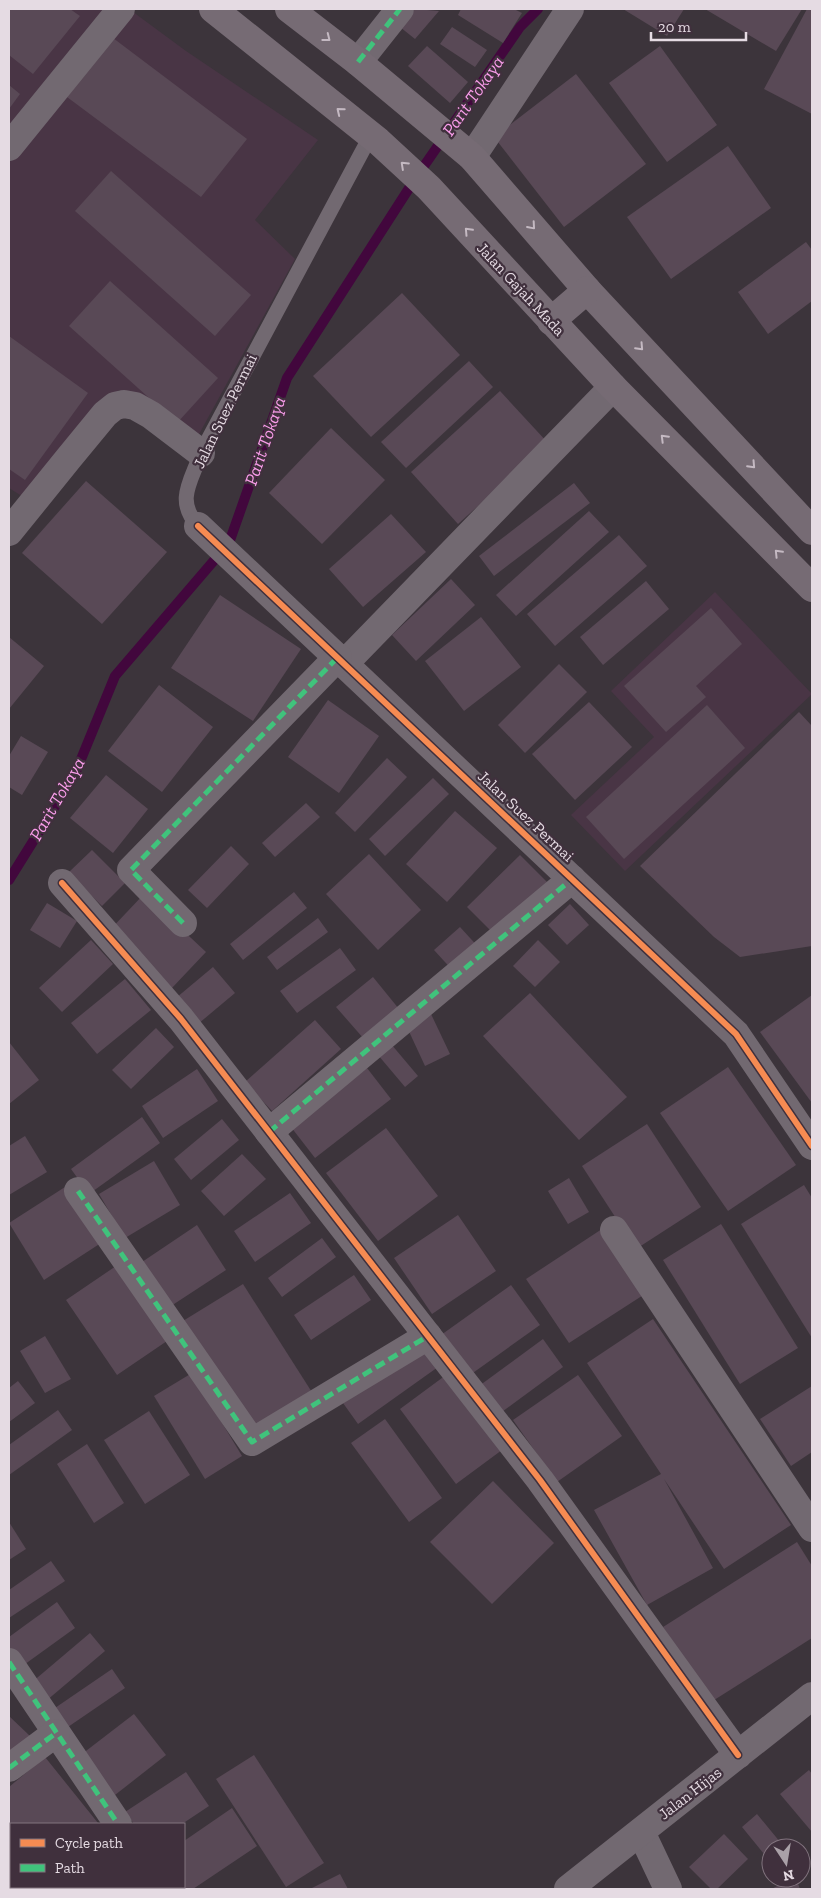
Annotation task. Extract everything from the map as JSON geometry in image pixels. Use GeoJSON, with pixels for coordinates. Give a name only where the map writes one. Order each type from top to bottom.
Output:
{"type":"FeatureCollection","features":[{"type":"Feature","properties":{"kind":"street"},"geometry":{"type":"LineString","coordinates":[[9,147],[121,9]]}},
{"type":"Feature","properties":{"kind":"street","name":"Jalan Gajah Mada"},"geometry":{"type":"LineString","coordinates":[[213,9],[375,138],[429,188],[613,388],[812,588]]}},
{"type":"Feature","properties":{"kind":"street"},"geometry":{"type":"LineString","coordinates":[[289,9],[358,62],[407,105],[439,128],[468,154],[587,290],[812,531]]}},
{"type":"Feature","properties":{"kind":"street"},"geometry":{"type":"LineString","coordinates":[[358,62],[400,9]]}},
{"type":"Feature","properties":{"kind":"street"},"geometry":{"type":"LineString","coordinates":[[468,154],[570,9]]}},
{"type":"Feature","properties":{"kind":"street"},"geometry":{"type":"LineString","coordinates":[[551,321],[587,290]]}},
{"type":"Feature","properties":{"kind":"street"},"geometry":{"type":"LineString","coordinates":[[183,923],[132,870],[613,388]]}},
{"type":"Feature","properties":{"kind":"street"},"geometry":{"type":"LineString","coordinates":[[14,516],[115,406],[124,404],[135,406],[151,415],[202,453]]}},
{"type":"Feature","properties":{"kind":"street","name":"Jalan Suez Permai"},"geometry":{"type":"LineString","coordinates":[[198,526],[736,1034],[812,1146]]}},
{"type":"Feature","properties":{"kind":"street"},"geometry":{"type":"LineString","coordinates":[[269,1132],[572,878]]}},
{"type":"Feature","properties":{"kind":"street"},"geometry":{"type":"LineString","coordinates":[[62,883],[181,1019],[540,1480],[738,1755]]}},
{"type":"Feature","properties":{"kind":"street"},"geometry":{"type":"LineString","coordinates":[[78,1191],[252,1442],[428,1336]]}},
{"type":"Feature","properties":{"kind":"street"},"geometry":{"type":"LineString","coordinates":[[614,1230],[812,1528]]}},
{"type":"Feature","properties":{"kind":"street"},"geometry":{"type":"LineString","coordinates":[[9,1662],[117,1823]]}},
{"type":"Feature","properties":{"kind":"street","name":"Jalan Hijas"},"geometry":{"type":"LineString","coordinates":[[568,1889],[812,1696]]}},
{"type":"Feature","properties":{"kind":"street"},"geometry":{"type":"LineString","coordinates":[[9,1768],[56,1733]]}},
{"type":"Feature","properties":{"kind":"street"},"geometry":{"type":"LineString","coordinates":[[641,1832],[668,1889]]}},
{"type":"Feature","properties":{"kind":"lane","name":"Jalan Suez Permai"},"geometry":{"type":"LineString","coordinates":[[198,526],[190,516],[186,506],[186,497],[202,453],[375,138]]}},
{"type":"Feature","properties":{"kind":"shaded area"},"geometry":{"type":"Polygon","coordinates":[[[9,9],[129,9],[186,51],[318,140],[255,220],[295,259],[198,436],[119,390],[25,498],[9,488],[9,9]]]}},
{"type":"Feature","properties":{"kind":"shaded area"},"geometry":{"type":"Polygon","coordinates":[[[715,592],[812,694],[625,871],[571,815],[654,737],[611,691],[715,592]]]}},
{"type":"Feature","properties":{"kind":"building"},"geometry":{"type":"Polygon","coordinates":[[[9,9],[70,9],[80,16],[33,74],[9,55],[9,9]]]}},
{"type":"Feature","properties":{"kind":"building"},"geometry":{"type":"Polygon","coordinates":[[[415,9],[439,11],[415,39],[400,27],[415,9]]]}},
{"type":"Feature","properties":{"kind":"building"},"geometry":{"type":"Polygon","coordinates":[[[461,9],[514,9],[522,13],[503,43],[458,15],[461,9]]]}},
{"type":"Feature","properties":{"kind":"building"},"geometry":{"type":"Polygon","coordinates":[[[623,9],[684,9],[667,36],[623,9]]]}},
{"type":"Feature","properties":{"kind":"building"},"geometry":{"type":"Polygon","coordinates":[[[705,9],[802,9],[776,51],[705,9]]]}},
{"type":"Feature","properties":{"kind":"building"},"geometry":{"type":"Polygon","coordinates":[[[807,9],[812,9],[812,114],[764,89],[807,9]]]}},
{"type":"Feature","properties":{"kind":"building"},"geometry":{"type":"Polygon","coordinates":[[[452,27],[487,50],[475,67],[440,44],[452,27]]]}},
{"type":"Feature","properties":{"kind":"building"},"geometry":{"type":"Polygon","coordinates":[[[113,38],[247,139],[201,197],[67,97],[113,38]]]}},
{"type":"Feature","properties":{"kind":"building"},"geometry":{"type":"Polygon","coordinates":[[[427,46],[468,82],[450,103],[408,66],[427,46]]]}},
{"type":"Feature","properties":{"kind":"building"},"geometry":{"type":"Polygon","coordinates":[[[660,46],[717,125],[667,162],[609,83],[660,46]]]}},
{"type":"Feature","properties":{"kind":"building"},"geometry":{"type":"Polygon","coordinates":[[[576,74],[646,164],[564,227],[494,137],[576,74]]]}},
{"type":"Feature","properties":{"kind":"building"},"geometry":{"type":"Polygon","coordinates":[[[9,85],[20,94],[9,109],[9,85]]]}},
{"type":"Feature","properties":{"kind":"building"},"geometry":{"type":"Polygon","coordinates":[[[728,146],[771,208],[671,279],[627,217],[728,146]]]}},
{"type":"Feature","properties":{"kind":"building"},"geometry":{"type":"Polygon","coordinates":[[[111,171],[251,295],[215,336],[75,211],[111,171]]]}},
{"type":"Feature","properties":{"kind":"building"},"geometry":{"type":"Polygon","coordinates":[[[806,242],[812,250],[812,301],[768,334],[738,292],[806,242]]]}},
{"type":"Feature","properties":{"kind":"building"},"geometry":{"type":"Polygon","coordinates":[[[110,281],[218,378],[177,423],[69,326],[110,281]]]}},
{"type":"Feature","properties":{"kind":"building"},"geometry":{"type":"Polygon","coordinates":[[[402,293],[460,355],[371,437],[313,376],[402,293]]]}},
{"type":"Feature","properties":{"kind":"building"},"geometry":{"type":"Polygon","coordinates":[[[9,336],[88,393],[25,480],[9,469],[9,336]]]}},
{"type":"Feature","properties":{"kind":"building"},"geometry":{"type":"Polygon","coordinates":[[[469,361],[493,387],[406,468],[381,442],[469,361]]]}},
{"type":"Feature","properties":{"kind":"building"},"geometry":{"type":"Polygon","coordinates":[[[500,391],[548,443],[458,524],[411,472],[500,391]]]}},
{"type":"Feature","properties":{"kind":"building"},"geometry":{"type":"Polygon","coordinates":[[[331,428],[385,480],[322,544],[269,493],[331,428]]]}},
{"type":"Feature","properties":{"kind":"building"},"geometry":{"type":"Polygon","coordinates":[[[86,481],[167,552],[102,624],[22,553],[86,481]]]}},
{"type":"Feature","properties":{"kind":"building"},"geometry":{"type":"Polygon","coordinates":[[[574,483],[590,503],[494,576],[479,556],[574,483]]]}},
{"type":"Feature","properties":{"kind":"building"},"geometry":{"type":"Polygon","coordinates":[[[589,511],[609,532],[516,616],[496,595],[589,511]]]}},
{"type":"Feature","properties":{"kind":"building"},"geometry":{"type":"Polygon","coordinates":[[[391,514],[426,552],[363,607],[329,569],[391,514]]]}},
{"type":"Feature","properties":{"kind":"building"},"geometry":{"type":"Polygon","coordinates":[[[619,535],[647,566],[555,646],[527,614],[619,535]]]}},
{"type":"Feature","properties":{"kind":"building"},"geometry":{"type":"Polygon","coordinates":[[[451,579],[475,605],[416,661],[392,635],[451,579]]]}},
{"type":"Feature","properties":{"kind":"building"},"geometry":{"type":"Polygon","coordinates":[[[646,581],[669,609],[603,665],[580,637],[646,581]]]}},
{"type":"Feature","properties":{"kind":"building"},"geometry":{"type":"Polygon","coordinates":[[[220,595],[301,649],[253,721],[171,668],[220,595]]]}},
{"type":"Feature","properties":{"kind":"building"},"geometry":{"type":"Polygon","coordinates":[[[711,608],[742,644],[696,686],[706,697],[666,732],[624,686],[711,608]]]}},
{"type":"Feature","properties":{"kind":"building"},"geometry":{"type":"Polygon","coordinates":[[[481,617],[521,667],[464,711],[425,661],[481,617]]]}},
{"type":"Feature","properties":{"kind":"building"},"geometry":{"type":"Polygon","coordinates":[[[9,637],[44,666],[9,709],[9,637]]]}},
{"type":"Feature","properties":{"kind":"building"},"geometry":{"type":"Polygon","coordinates":[[[559,664],[587,692],[525,753],[498,725],[559,664]]]}},
{"type":"Feature","properties":{"kind":"building"},"geometry":{"type":"Polygon","coordinates":[[[159,685],[213,727],[162,792],[108,751],[159,685]]]}},
{"type":"Feature","properties":{"kind":"building"},"geometry":{"type":"Polygon","coordinates":[[[328,700],[379,736],[339,793],[288,757],[328,700]]]}},
{"type":"Feature","properties":{"kind":"building"},"geometry":{"type":"Polygon","coordinates":[[[589,702],[632,747],[575,800],[532,754],[589,702]]]}},
{"type":"Feature","properties":{"kind":"building"},"geometry":{"type":"Polygon","coordinates":[[[707,705],[745,748],[624,859],[586,817],[707,705]]]}},
{"type":"Feature","properties":{"kind":"building"},"geometry":{"type":"Polygon","coordinates":[[[799,712],[812,726],[812,946],[740,957],[714,937],[640,866],[799,712]]]}},
{"type":"Feature","properties":{"kind":"building"},"geometry":{"type":"Polygon","coordinates":[[[21,736],[48,752],[22,795],[9,787],[9,756],[21,736]]]}},
{"type":"Feature","properties":{"kind":"building"},"geometry":{"type":"Polygon","coordinates":[[[387,758],[407,777],[355,832],[335,813],[387,758]]]}},
{"type":"Feature","properties":{"kind":"building"},"geometry":{"type":"Polygon","coordinates":[[[106,775],[148,809],[113,853],[70,818],[106,775]]]}},
{"type":"Feature","properties":{"kind":"building"},"geometry":{"type":"Polygon","coordinates":[[[433,778],[449,794],[385,856],[369,839],[433,778]]]}},
{"type":"Feature","properties":{"kind":"building"},"geometry":{"type":"Polygon","coordinates":[[[306,803],[320,817],[275,857],[262,843],[306,803]]]}},
{"type":"Feature","properties":{"kind":"building"},"geometry":{"type":"Polygon","coordinates":[[[455,811],[497,848],[447,902],[406,864],[455,811]]]}},
{"type":"Feature","properties":{"kind":"building"},"geometry":{"type":"Polygon","coordinates":[[[231,846],[249,864],[207,908],[188,890],[231,846]]]}},
{"type":"Feature","properties":{"kind":"building"},"geometry":{"type":"Polygon","coordinates":[[[92,850],[125,883],[102,906],[68,873],[92,850]]]}},
{"type":"Feature","properties":{"kind":"building"},"geometry":{"type":"Polygon","coordinates":[[[369,854],[421,910],[378,950],[326,894],[369,854]]]}},
{"type":"Feature","properties":{"kind":"building"},"geometry":{"type":"Polygon","coordinates":[[[520,855],[550,885],[497,937],[467,907],[520,855]]]}},
{"type":"Feature","properties":{"kind":"building"},"geometry":{"type":"Polygon","coordinates":[[[294,892],[307,908],[243,960],[230,944],[294,892]]]}},
{"type":"Feature","properties":{"kind":"building"},"geometry":{"type":"Polygon","coordinates":[[[144,894],[206,952],[171,989],[109,931],[144,894]]]}},
{"type":"Feature","properties":{"kind":"building"},"geometry":{"type":"Polygon","coordinates":[[[47,903],[77,921],[60,948],[30,930],[47,903]]]}},
{"type":"Feature","properties":{"kind":"building"},"geometry":{"type":"Polygon","coordinates":[[[570,904],[589,925],[567,945],[548,925],[570,904]]]}},
{"type":"Feature","properties":{"kind":"building"},"geometry":{"type":"Polygon","coordinates":[[[318,918],[328,932],[277,970],[267,957],[318,918]]]}},
{"type":"Feature","properties":{"kind":"building"},"geometry":{"type":"Polygon","coordinates":[[[460,927],[481,950],[455,973],[434,950],[460,927]]]}},
{"type":"Feature","properties":{"kind":"building"},"geometry":{"type":"Polygon","coordinates":[[[91,940],[113,964],[62,1012],[39,988],[91,940]]]}},
{"type":"Feature","properties":{"kind":"building"},"geometry":{"type":"Polygon","coordinates":[[[538,940],[560,962],[535,987],[513,966],[538,940]]]}},
{"type":"Feature","properties":{"kind":"building"},"geometry":{"type":"Polygon","coordinates":[[[340,948],[356,970],[297,1013],[280,991],[340,948]]]}},
{"type":"Feature","properties":{"kind":"building"},"geometry":{"type":"Polygon","coordinates":[[[213,967],[235,993],[198,1024],[176,998],[213,967]]]}},
{"type":"Feature","properties":{"kind":"building"},"geometry":{"type":"Polygon","coordinates":[[[373,977],[399,1009],[364,1039],[336,1007],[373,977]]]}},
{"type":"Feature","properties":{"kind":"building"},"geometry":{"type":"Polygon","coordinates":[[[125,979],[151,1010],[97,1054],[71,1023],[125,979]]]}},
{"type":"Feature","properties":{"kind":"building"},"geometry":{"type":"Polygon","coordinates":[[[530,993],[627,1097],[579,1140],[483,1036],[530,993]]]}},
{"type":"Feature","properties":{"kind":"building"},"geometry":{"type":"Polygon","coordinates":[[[812,995],[812,1103],[760,1032],[812,995]]]}},
{"type":"Feature","properties":{"kind":"building"},"geometry":{"type":"Polygon","coordinates":[[[431,1014],[450,1054],[425,1066],[406,1025],[431,1014]]]}},
{"type":"Feature","properties":{"kind":"building"},"geometry":{"type":"Polygon","coordinates":[[[315,1020],[341,1049],[272,1111],[245,1082],[315,1020]]]}},
{"type":"Feature","properties":{"kind":"building"},"geometry":{"type":"Polygon","coordinates":[[[156,1028],[174,1047],[131,1089],[112,1070],[156,1028]]]}},
{"type":"Feature","properties":{"kind":"building"},"geometry":{"type":"Polygon","coordinates":[[[9,1042],[39,1080],[9,1104],[9,1042]]]}},
{"type":"Feature","properties":{"kind":"building"},"geometry":{"type":"Polygon","coordinates":[[[391,1044],[418,1076],[405,1087],[378,1055],[391,1044]]]}},
{"type":"Feature","properties":{"kind":"building"},"geometry":{"type":"Polygon","coordinates":[[[728,1067],[796,1165],[728,1211],[660,1113],[728,1067]]]}},
{"type":"Feature","properties":{"kind":"building"},"geometry":{"type":"Polygon","coordinates":[[[367,1068],[391,1099],[315,1158],[291,1127],[367,1068]]]}},
{"type":"Feature","properties":{"kind":"building"},"geometry":{"type":"Polygon","coordinates":[[[197,1069],[218,1101],[163,1138],[142,1106],[197,1069]]]}},
{"type":"Feature","properties":{"kind":"building"},"geometry":{"type":"Polygon","coordinates":[[[142,1117],[160,1143],[89,1194],[71,1169],[142,1117]]]}},
{"type":"Feature","properties":{"kind":"building"},"geometry":{"type":"Polygon","coordinates":[[[222,1119],[239,1140],[191,1180],[174,1159],[222,1119]]]}},
{"type":"Feature","properties":{"kind":"building"},"geometry":{"type":"Polygon","coordinates":[[[647,1124],[701,1207],[636,1249],[582,1166],[647,1124]]]}},
{"type":"Feature","properties":{"kind":"building"},"geometry":{"type":"Polygon","coordinates":[[[386,1128],[438,1196],[378,1241],[326,1173],[386,1128]]]}},
{"type":"Feature","properties":{"kind":"building"},"geometry":{"type":"Polygon","coordinates":[[[25,1136],[47,1172],[9,1195],[9,1146],[25,1136]]]}},
{"type":"Feature","properties":{"kind":"building"},"geometry":{"type":"Polygon","coordinates":[[[242,1154],[266,1179],[224,1216],[201,1191],[242,1154]]]}},
{"type":"Feature","properties":{"kind":"building"},"geometry":{"type":"Polygon","coordinates":[[[154,1161],[180,1205],[125,1238],[99,1194],[154,1161]]]}},
{"type":"Feature","properties":{"kind":"building"},"geometry":{"type":"Polygon","coordinates":[[[569,1178],[589,1212],[568,1224],[548,1191],[569,1178]]]}},
{"type":"Feature","properties":{"kind":"building"},"geometry":{"type":"Polygon","coordinates":[[[804,1185],[812,1198],[812,1338],[741,1224],[804,1185]]]}},
{"type":"Feature","properties":{"kind":"building"},"geometry":{"type":"Polygon","coordinates":[[[65,1187],[101,1243],[44,1280],[9,1223],[65,1187]]]}},
{"type":"Feature","properties":{"kind":"building"},"geometry":{"type":"Polygon","coordinates":[[[290,1193],[311,1223],[255,1262],[234,1231],[290,1193]]]}},
{"type":"Feature","properties":{"kind":"building"},"geometry":{"type":"Polygon","coordinates":[[[458,1215],[496,1271],[432,1314],[394,1258],[458,1215]]]}},
{"type":"Feature","properties":{"kind":"building"},"geometry":{"type":"Polygon","coordinates":[[[721,1224],[798,1348],[740,1384],[663,1260],[721,1224]]]}},
{"type":"Feature","properties":{"kind":"building"},"geometry":{"type":"Polygon","coordinates":[[[197,1225],[226,1270],[171,1306],[142,1262],[197,1225]]]}},
{"type":"Feature","properties":{"kind":"building"},"geometry":{"type":"Polygon","coordinates":[[[605,1227],[648,1292],[569,1343],[526,1279],[605,1227]]]}},
{"type":"Feature","properties":{"kind":"building"},"geometry":{"type":"Polygon","coordinates":[[[322,1238],[336,1257],[282,1297],[268,1278],[322,1238]]]}},
{"type":"Feature","properties":{"kind":"building"},"geometry":{"type":"Polygon","coordinates":[[[116,1266],[167,1341],[117,1375],[66,1300],[116,1266]]]}},
{"type":"Feature","properties":{"kind":"building"},"geometry":{"type":"Polygon","coordinates":[[[354,1275],[371,1300],[311,1340],[294,1315],[354,1275]]]}},
{"type":"Feature","properties":{"kind":"building"},"geometry":{"type":"Polygon","coordinates":[[[243,1284],[315,1397],[250,1438],[178,1324],[243,1284]]]}},
{"type":"Feature","properties":{"kind":"building"},"geometry":{"type":"Polygon","coordinates":[[[511,1285],[540,1325],[470,1375],[441,1335],[511,1285]]]}},
{"type":"Feature","properties":{"kind":"building"},"geometry":{"type":"Polygon","coordinates":[[[653,1319],[791,1525],[724,1569],[664,1479],[713,1568],[647,1605],[594,1510],[661,1474],[587,1363],[653,1319]]]}},
{"type":"Feature","properties":{"kind":"building"},"geometry":{"type":"Polygon","coordinates":[[[45,1336],[71,1379],[45,1393],[20,1351],[45,1336]]]}},
{"type":"Feature","properties":{"kind":"building"},"geometry":{"type":"Polygon","coordinates":[[[543,1339],[563,1367],[499,1414],[479,1386],[543,1339]]]}},
{"type":"Feature","properties":{"kind":"building"},"geometry":{"type":"Polygon","coordinates":[[[422,1345],[438,1367],[358,1424],[343,1403],[422,1345]]]}},
{"type":"Feature","properties":{"kind":"building"},"geometry":{"type":"Polygon","coordinates":[[[192,1373],[242,1456],[205,1479],[154,1396],[192,1373]]]}},
{"type":"Feature","properties":{"kind":"building"},"geometry":{"type":"Polygon","coordinates":[[[446,1375],[502,1450],[456,1484],[400,1409],[446,1375]]]}},
{"type":"Feature","properties":{"kind":"building"},"geometry":{"type":"Polygon","coordinates":[[[578,1375],[622,1436],[557,1482],[513,1420],[578,1375]]]}},
{"type":"Feature","properties":{"kind":"building"},"geometry":{"type":"Polygon","coordinates":[[[18,1381],[35,1403],[9,1422],[9,1388],[18,1381]]]}},
{"type":"Feature","properties":{"kind":"building"},"geometry":{"type":"Polygon","coordinates":[[[812,1386],[812,1452],[791,1466],[760,1419],[812,1386]]]}},
{"type":"Feature","properties":{"kind":"building"},"geometry":{"type":"Polygon","coordinates":[[[58,1410],[72,1430],[9,1475],[9,1445],[58,1410]]]}},
{"type":"Feature","properties":{"kind":"building"},"geometry":{"type":"Polygon","coordinates":[[[149,1411],[190,1475],[145,1504],[104,1440],[149,1411]]]}},
{"type":"Feature","properties":{"kind":"building"},"geometry":{"type":"Polygon","coordinates":[[[385,1419],[442,1498],[409,1522],[351,1443],[385,1419]]]}},
{"type":"Feature","properties":{"kind":"building"},"geometry":{"type":"Polygon","coordinates":[[[87,1444],[124,1503],[94,1523],[57,1464],[87,1444]]]}},
{"type":"Feature","properties":{"kind":"building"},"geometry":{"type":"Polygon","coordinates":[[[493,1481],[554,1543],[492,1604],[430,1542],[493,1481]]]}},
{"type":"Feature","properties":{"kind":"building"},"geometry":{"type":"Polygon","coordinates":[[[9,1522],[26,1549],[9,1560],[9,1522]]]}},
{"type":"Feature","properties":{"kind":"building"},"geometry":{"type":"Polygon","coordinates":[[[797,1542],[812,1566],[812,1638],[711,1702],[663,1627],[797,1542]]]}},
{"type":"Feature","properties":{"kind":"building"},"geometry":{"type":"Polygon","coordinates":[[[51,1561],[65,1581],[9,1618],[9,1590],[51,1561]]]}},
{"type":"Feature","properties":{"kind":"building"},"geometry":{"type":"Polygon","coordinates":[[[57,1602],[75,1628],[21,1667],[9,1650],[9,1637],[57,1602]]]}},
{"type":"Feature","properties":{"kind":"building"},"geometry":{"type":"Polygon","coordinates":[[[90,1633],[105,1651],[46,1701],[31,1683],[90,1633]]]}},
{"type":"Feature","properties":{"kind":"building"},"geometry":{"type":"Polygon","coordinates":[[[112,1669],[125,1688],[65,1729],[52,1710],[112,1669]]]}},
{"type":"Feature","properties":{"kind":"building"},"geometry":{"type":"Polygon","coordinates":[[[134,1714],[166,1755],[115,1795],[82,1754],[134,1714]]]}},
{"type":"Feature","properties":{"kind":"building"},"geometry":{"type":"Polygon","coordinates":[[[9,1716],[30,1736],[9,1758],[9,1716]]]}},
{"type":"Feature","properties":{"kind":"building"},"geometry":{"type":"Polygon","coordinates":[[[254,1755],[324,1863],[286,1887],[216,1779],[254,1755]]]}},
{"type":"Feature","properties":{"kind":"building"},"geometry":{"type":"Polygon","coordinates":[[[45,1757],[98,1823],[10,1823],[10,1888],[14,1888],[9,1889],[9,1787],[45,1757]]]}},
{"type":"Feature","properties":{"kind":"building"},"geometry":{"type":"Polygon","coordinates":[[[809,1770],[812,1774],[812,1832],[780,1794],[809,1770]]]}},
{"type":"Feature","properties":{"kind":"building"},"geometry":{"type":"Polygon","coordinates":[[[186,1772],[209,1806],[184,1823],[133,1823],[125,1812],[186,1772]]]}},
{"type":"Feature","properties":{"kind":"building"},"geometry":{"type":"Polygon","coordinates":[[[232,1808],[257,1846],[193,1889],[175,1889],[185,1888],[185,1840],[232,1808]]]}},
{"type":"Feature","properties":{"kind":"building"},"geometry":{"type":"Polygon","coordinates":[[[757,1814],[777,1838],[761,1838],[761,1850],[742,1827],[757,1814]]]}},
{"type":"Feature","properties":{"kind":"building"},"geometry":{"type":"Polygon","coordinates":[[[724,1834],[748,1859],[717,1889],[711,1889],[689,1867],[724,1834]]]}},
{"type":"Feature","properties":{"kind":"building"},"geometry":{"type":"Polygon","coordinates":[[[340,1874],[348,1889],[310,1889],[340,1874]]]}},
{"type":"Feature","properties":{"kind":"building"},"geometry":{"type":"Polygon","coordinates":[[[54,1888],[132,1889],[54,1889],[54,1888]]]}},
{"type":"Feature","properties":{"kind":"building"},"geometry":{"type":"Polygon","coordinates":[[[800,1888],[800,1889],[771,1889],[800,1888]]]}},
{"type":"Feature","properties":{"kind":"waterway","name":"Parit Tokaya"},"geometry":{"type":"LineString","coordinates":[[9,880],[75,774],[115,676],[229,543],[287,378],[415,179],[520,27],[538,9]]}},
{"type":"Feature","properties":{"kind":"marked path"},"geometry":{"type":"LineString","coordinates":[[358,62],[400,9]]}},
{"type":"Feature","properties":{"kind":"marked path"},"geometry":{"type":"LineString","coordinates":[[183,923],[131,870],[338,657]]}},
{"type":"Feature","properties":{"kind":"marked path"},"geometry":{"type":"LineString","coordinates":[[269,1132],[572,879]]}},
{"type":"Feature","properties":{"kind":"marked path"},"geometry":{"type":"LineString","coordinates":[[78,1191],[252,1442],[428,1336]]}},
{"type":"Feature","properties":{"kind":"marked path"},"geometry":{"type":"LineString","coordinates":[[9,1662],[117,1823]]}},
{"type":"Feature","properties":{"kind":"marked path"},"geometry":{"type":"LineString","coordinates":[[9,1768],[56,1733]]}},
{"type":"Feature","properties":{"kind":"cycle path"},"geometry":{"type":"LineString","coordinates":[[198,526],[736,1034],[812,1146]]}},
{"type":"Feature","properties":{"kind":"cycle path"},"geometry":{"type":"LineString","coordinates":[[62,883],[181,1019],[540,1480],[738,1755]]}}]}
